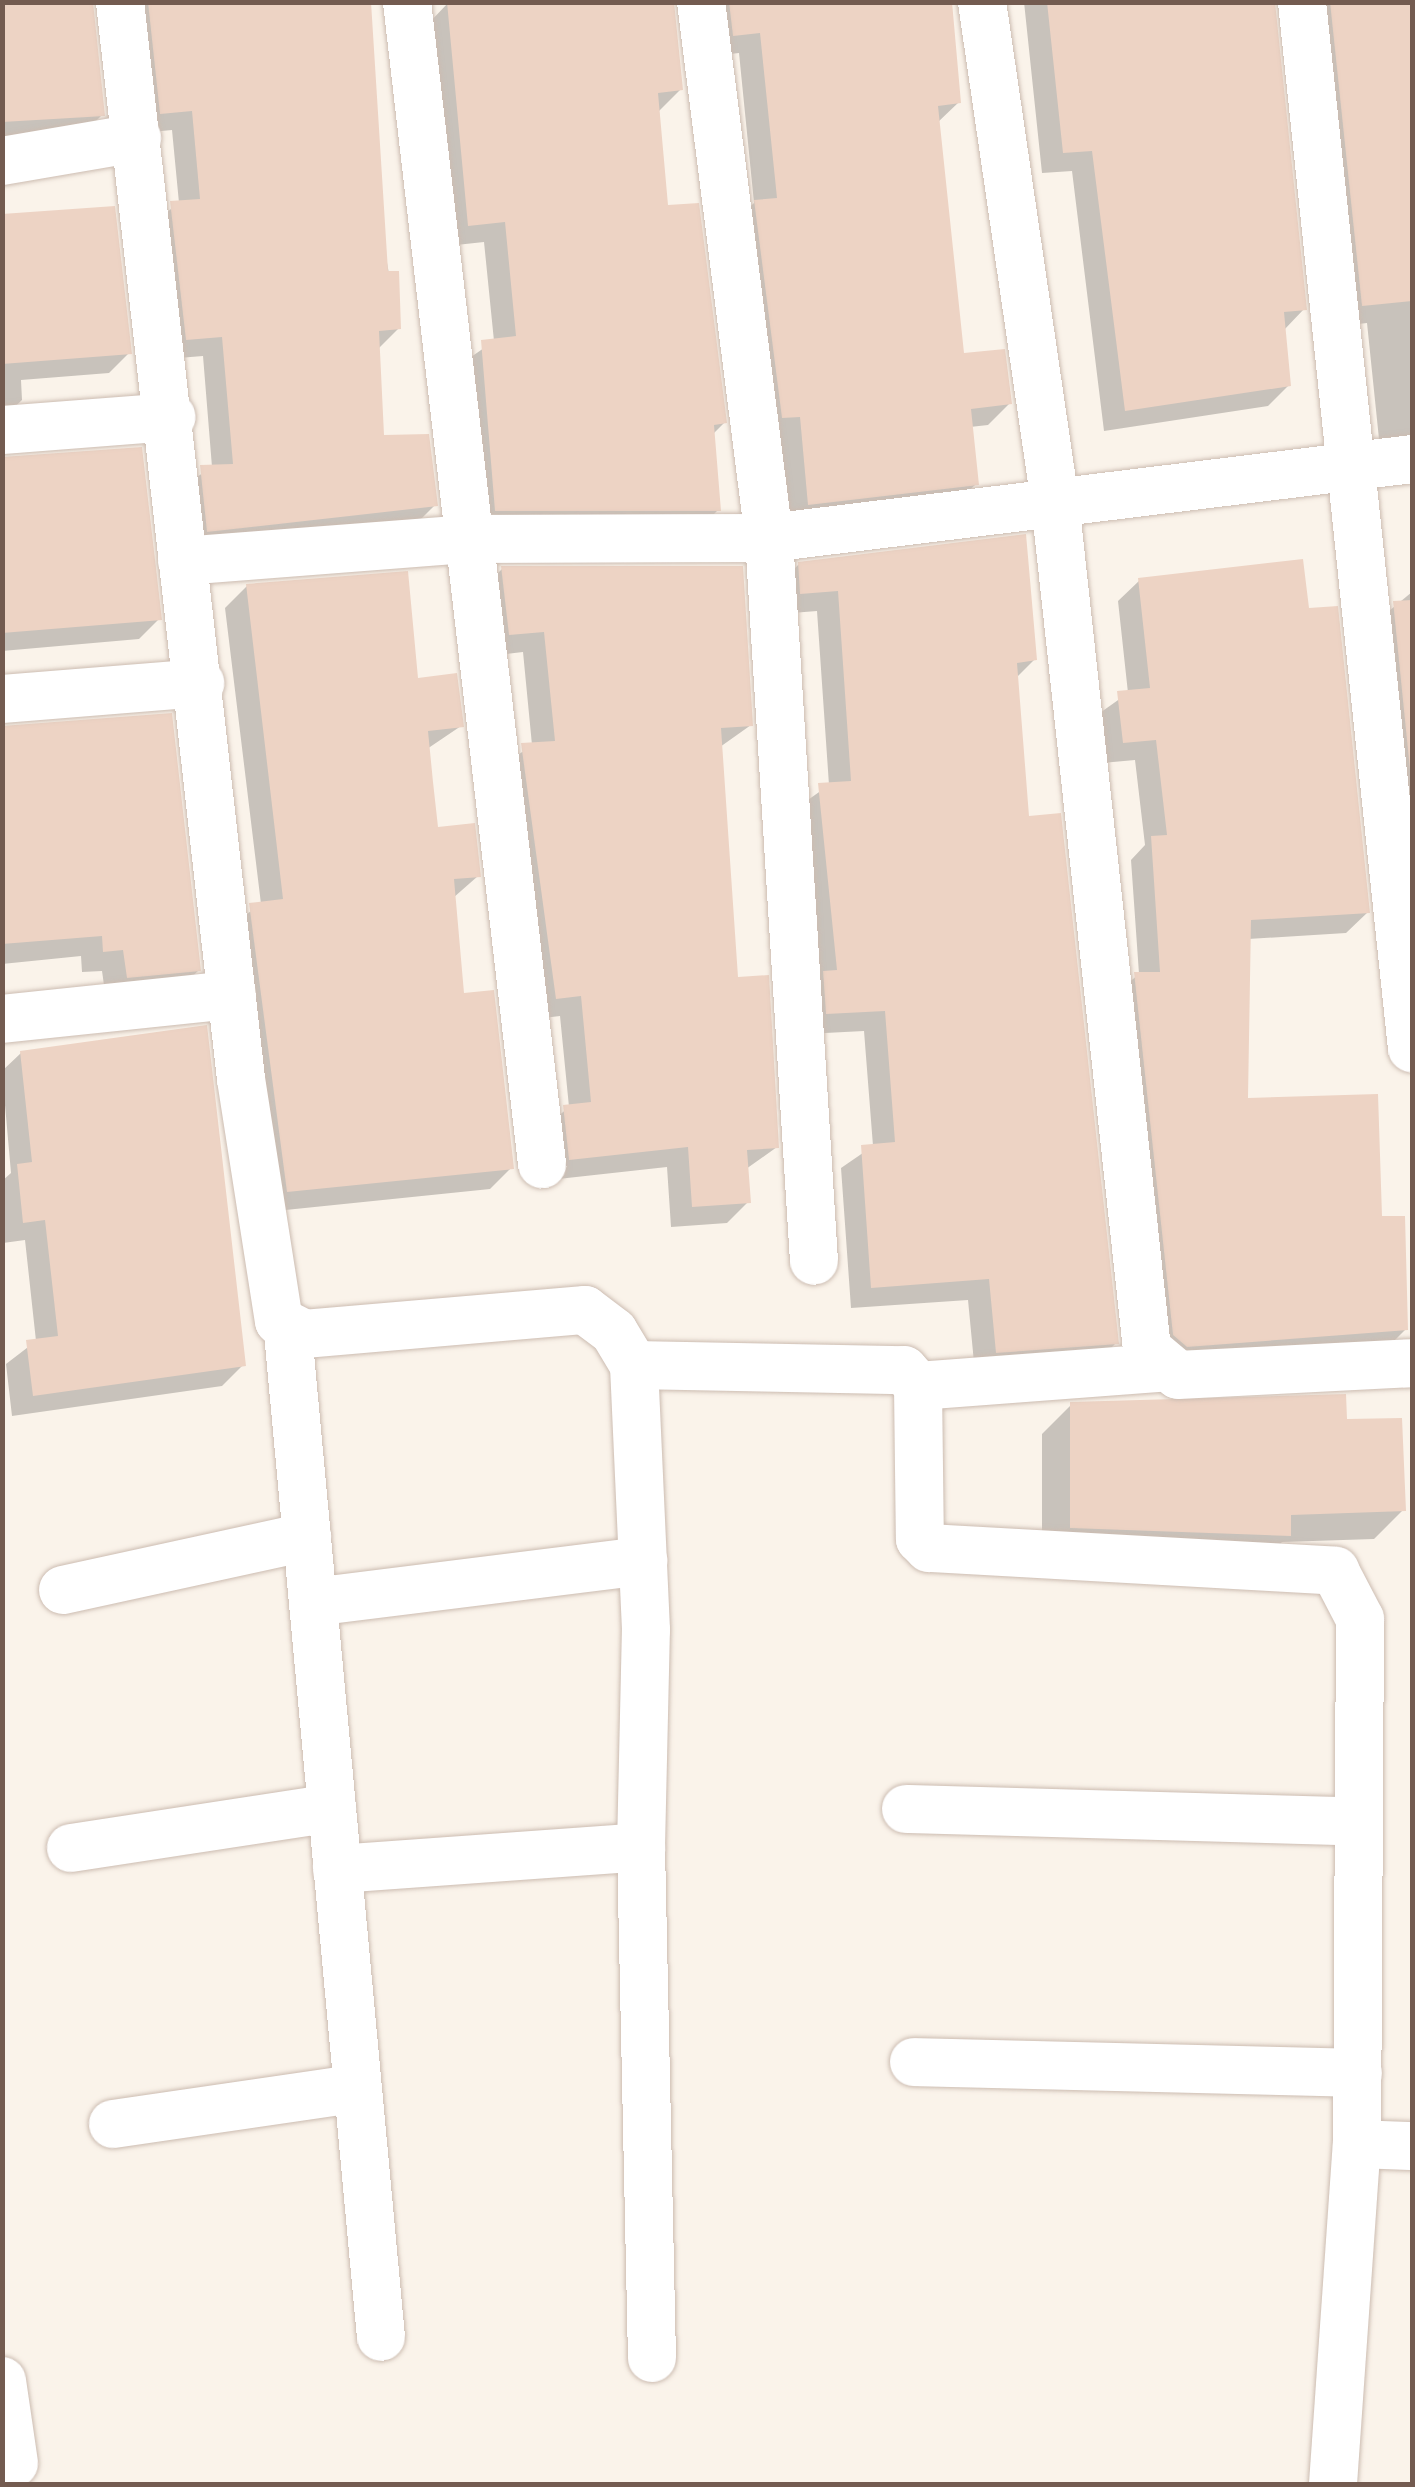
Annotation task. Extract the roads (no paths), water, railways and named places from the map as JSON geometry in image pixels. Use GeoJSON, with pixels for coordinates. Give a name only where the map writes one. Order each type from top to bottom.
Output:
{"type":"FeatureCollection","features":[{"type":"Feature","properties":{"kind":"street"},"geometry":{"type":"LineString","coordinates":[[120,2],[172,417],[182,561],[200,683],[232,995],[266,1270],[288,1333],[332,1808],[353,2089],[380,2336]]}},
{"type":"Feature","properties":{"kind":"street"},"geometry":{"type":"LineString","coordinates":[[407,2],[542,1164]]}},
{"type":"Feature","properties":{"kind":"street"},"geometry":{"type":"LineString","coordinates":[[702,2],[769,538],[814,1262]]}},
{"type":"Feature","properties":{"kind":"street"},"geometry":{"type":"LineString","coordinates":[[982,2],[1054,502],[1146,1349],[1160,1368]]}},
{"type":"Feature","properties":{"kind":"street"},"geometry":{"type":"LineString","coordinates":[[1302,2],[1355,462],[1412,1048]]}},
{"type":"Feature","properties":{"kind":"street"},"geometry":{"type":"LineString","coordinates":[[2,161],[137,138]]}},
{"type":"Feature","properties":{"kind":"street"},"geometry":{"type":"LineString","coordinates":[[2,430],[172,417]]}},
{"type":"Feature","properties":{"kind":"street"},"geometry":{"type":"LineString","coordinates":[[182,561],[468,539],[769,538],[1355,462],[1412,459]]}},
{"type":"Feature","properties":{"kind":"street"},"geometry":{"type":"LineString","coordinates":[[2,699],[200,683]]}},
{"type":"Feature","properties":{"kind":"street"},"geometry":{"type":"LineString","coordinates":[[2,1019],[232,995]]}},
{"type":"Feature","properties":{"kind":"street"},"geometry":{"type":"LineString","coordinates":[[288,1333],[585,1310],[614,1332],[634,1366],[642,1561],[641,1847],[652,2358]]}},
{"type":"Feature","properties":{"kind":"street"},"geometry":{"type":"LineString","coordinates":[[918,1386],[1160,1368],[1178,1375],[1412,1363]]}},
{"type":"Feature","properties":{"kind":"street"},"geometry":{"type":"LineString","coordinates":[[634,1366],[904,1370],[918,1386],[920,1539],[929,1548],[1335,1572],[1360,1619],[1357,2144],[1334,2484]]}},
{"type":"Feature","properties":{"kind":"street"},"geometry":{"type":"LineString","coordinates":[[63,1590],[307,1538]]}},
{"type":"Feature","properties":{"kind":"street"},"geometry":{"type":"LineString","coordinates":[[313,1602],[642,1561]]}},
{"type":"Feature","properties":{"kind":"street"},"geometry":{"type":"LineString","coordinates":[[71,1848],[332,1808]]}},
{"type":"Feature","properties":{"kind":"street"},"geometry":{"type":"LineString","coordinates":[[906,1809],[1358,1822]]}},
{"type":"Feature","properties":{"kind":"street"},"geometry":{"type":"LineString","coordinates":[[336,1869],[641,1847]]}},
{"type":"Feature","properties":{"kind":"street"},"geometry":{"type":"LineString","coordinates":[[914,2062],[1358,2073]]}},
{"type":"Feature","properties":{"kind":"street"},"geometry":{"type":"LineString","coordinates":[[114,2124],[353,2089]]}},
{"type":"Feature","properties":{"kind":"street"},"geometry":{"type":"LineString","coordinates":[[1357,2144],[1412,2146]]}},
{"type":"Feature","properties":{"kind":"street"},"geometry":{"type":"LineString","coordinates":[[2,2381],[14,2463]]}}]}
